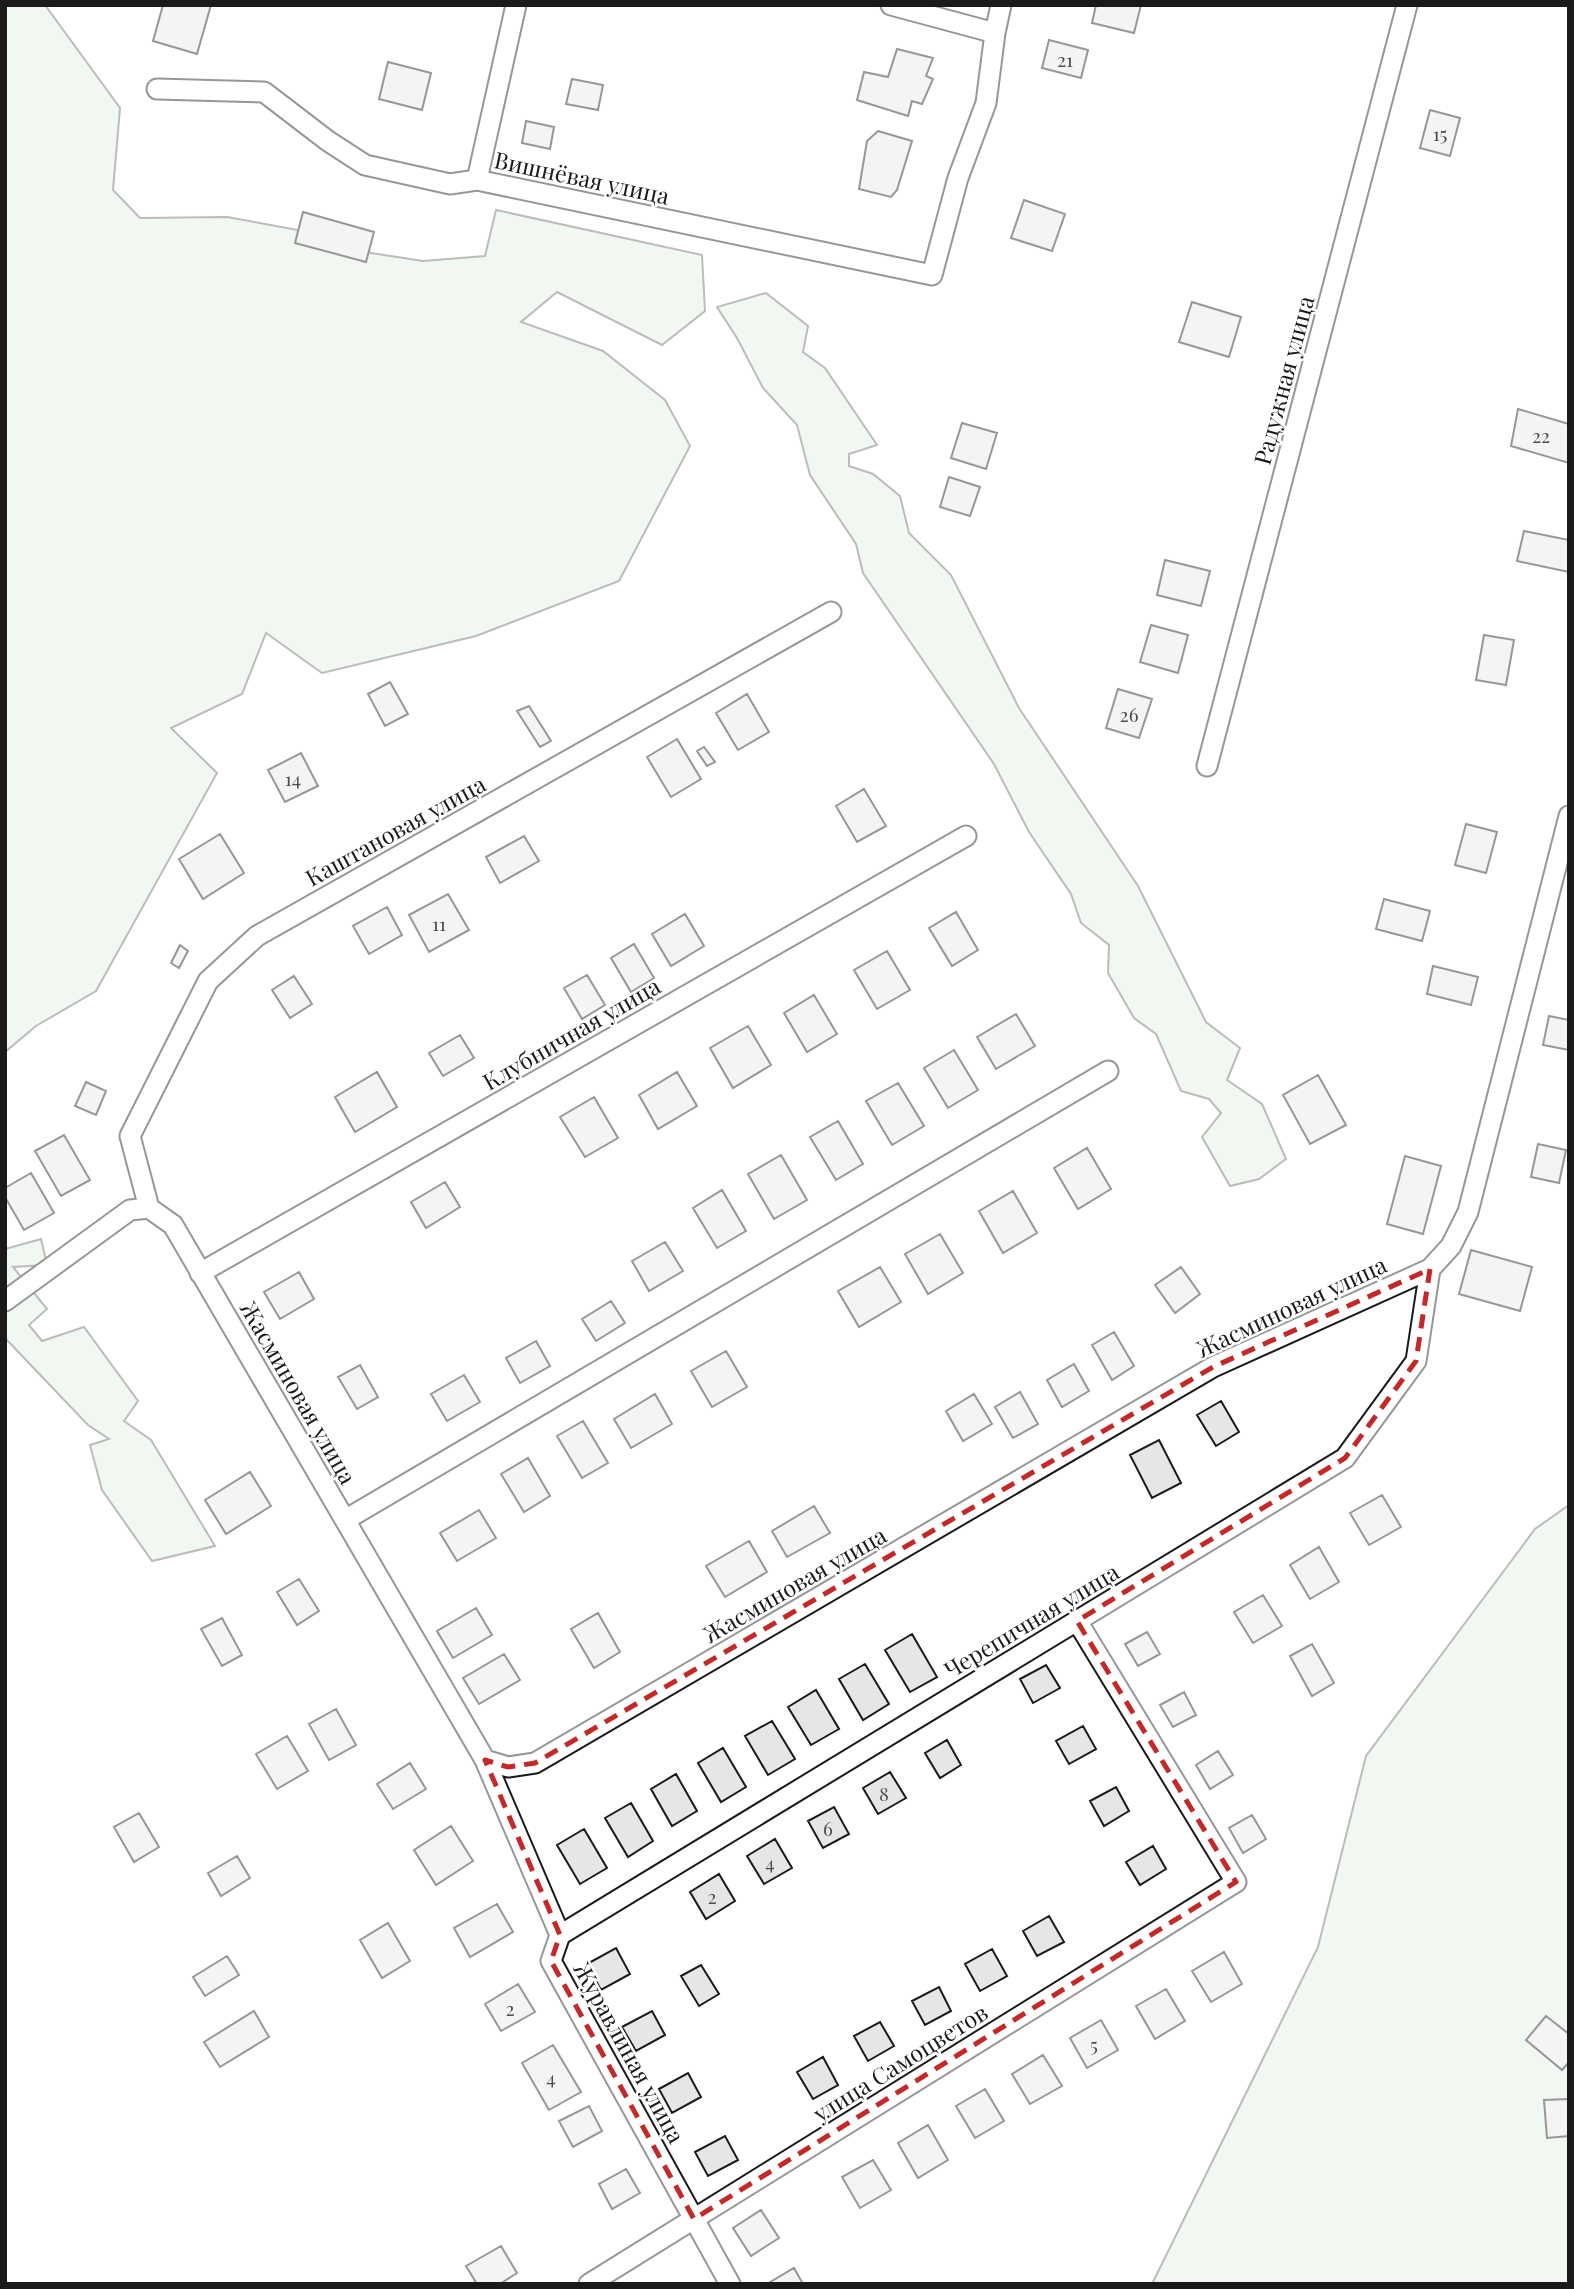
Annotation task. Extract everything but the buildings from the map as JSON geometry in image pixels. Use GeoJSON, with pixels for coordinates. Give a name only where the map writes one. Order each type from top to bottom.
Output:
{"type":"FeatureCollection","features":[{"type":"Feature","properties":{"kind":"street"},"geometry":{"type":"LineString","coordinates":[[477,180],[516,5]]}},
{"type":"Feature","properties":{"kind":"street"},"geometry":{"type":"LineString","coordinates":[[891,5],[995,33],[1001,5]]}},
{"type":"Feature","properties":{"kind":"street","name":"Радужная улица"},"geometry":{"type":"LineString","coordinates":[[1207,766],[1407,5]]}},
{"type":"Feature","properties":{"kind":"street","name":"Вишнёвая улица"},"geometry":{"type":"LineString","coordinates":[[158,89],[264,92],[328,141],[365,165],[450,184],[477,180],[932,275],[958,178],[986,103],[995,33]]}},
{"type":"Feature","properties":{"kind":"street","name":"Каштановая улица"},"geometry":{"type":"LineString","coordinates":[[149,1208],[130,1136],[208,981],[257,936],[831,612]]}},
{"type":"Feature","properties":{"kind":"street","name":"Жасминовая улица"},"geometry":{"type":"LineString","coordinates":[[149,1208],[173,1225],[485,1760],[508,1767],[535,1763],[1213,1367],[1430,1269],[1451,1246],[1468,1212],[1569,816]]}},
{"type":"Feature","properties":{"kind":"street","name":"Клубничная улица"},"geometry":{"type":"LineString","coordinates":[[200,1273],[966,836]]}},
{"type":"Feature","properties":{"kind":"street"},"geometry":{"type":"LineString","coordinates":[[345,1520],[1108,1071]]}},
{"type":"Feature","properties":{"kind":"street"},"geometry":{"type":"LineString","coordinates":[[5,1301],[130,1210],[149,1208]]}},
{"type":"Feature","properties":{"kind":"street","name":"Черепичная улица"},"geometry":{"type":"LineString","coordinates":[[560,1935],[1345,1458],[1416,1361],[1430,1269]]}},
{"type":"Feature","properties":{"kind":"street","name":"улица Самоцветов"},"geometry":{"type":"LineString","coordinates":[[589,2284],[1236,1882],[1077,1621]]}},
{"type":"Feature","properties":{"kind":"street"},"geometry":{"type":"LineString","coordinates":[[485,1760],[560,1935]]}},
{"type":"Feature","properties":{"kind":"street","name":"Журавлиная улица"},"geometry":{"type":"LineString","coordinates":[[560,1935],[551,1961],[730,2284]]}},
{"type":"Feature","properties":{"kind":"highlighted area"},"geometry":{"type":"Polygon","coordinates":[[[1430,1269],[1416,1361],[1345,1458],[1077,1621],[1236,1882],[694,2219],[551,1961],[560,1935],[485,1760],[508,1767],[535,1763],[1213,1367],[1430,1269]]]}},
{"type":"Feature","properties":{"kind":"green space"},"geometry":{"type":"Polygon","coordinates":[[[5,5],[45,5],[120,108],[113,190],[140,218],[227,217],[336,237],[371,253],[423,261],[485,256],[496,210],[702,255],[705,311],[662,345],[557,292],[521,322],[603,351],[665,400],[690,446],[619,581],[476,636],[322,673],[266,633],[242,694],[171,728],[217,773],[96,991],[36,1026],[5,1052],[5,5]]]}},
{"type":"Feature","properties":{"kind":"green space"},"geometry":{"type":"Polygon","coordinates":[[[766,293],[808,326],[803,352],[825,368],[877,445],[849,454],[849,466],[873,474],[900,496],[909,533],[951,575],[1019,708],[1138,886],[1206,1022],[1240,1048],[1227,1080],[1262,1104],[1286,1159],[1259,1179],[1230,1186],[1202,1137],[1221,1113],[1209,1099],[1181,1091],[1156,1034],[1134,1018],[1108,973],[1109,945],[1081,923],[1071,894],[1029,832],[994,764],[863,573],[856,544],[810,475],[797,425],[763,388],[717,307],[766,293]]]}},
{"type":"Feature","properties":{"kind":"green space"},"geometry":{"type":"Polygon","coordinates":[[[41,1239],[47,1265],[13,1267],[47,1309],[29,1325],[42,1341],[84,1327],[138,1401],[124,1421],[151,1440],[215,1546],[152,1561],[102,1490],[90,1445],[109,1439],[88,1425],[5,1338],[5,1249],[41,1239]]]}},
{"type":"Feature","properties":{"kind":"green space"},"geometry":{"type":"Polygon","coordinates":[[[1569,1505],[1569,2284],[1152,2284],[1318,1947],[1366,1756],[1535,1529],[1569,1505]]]}}]}
